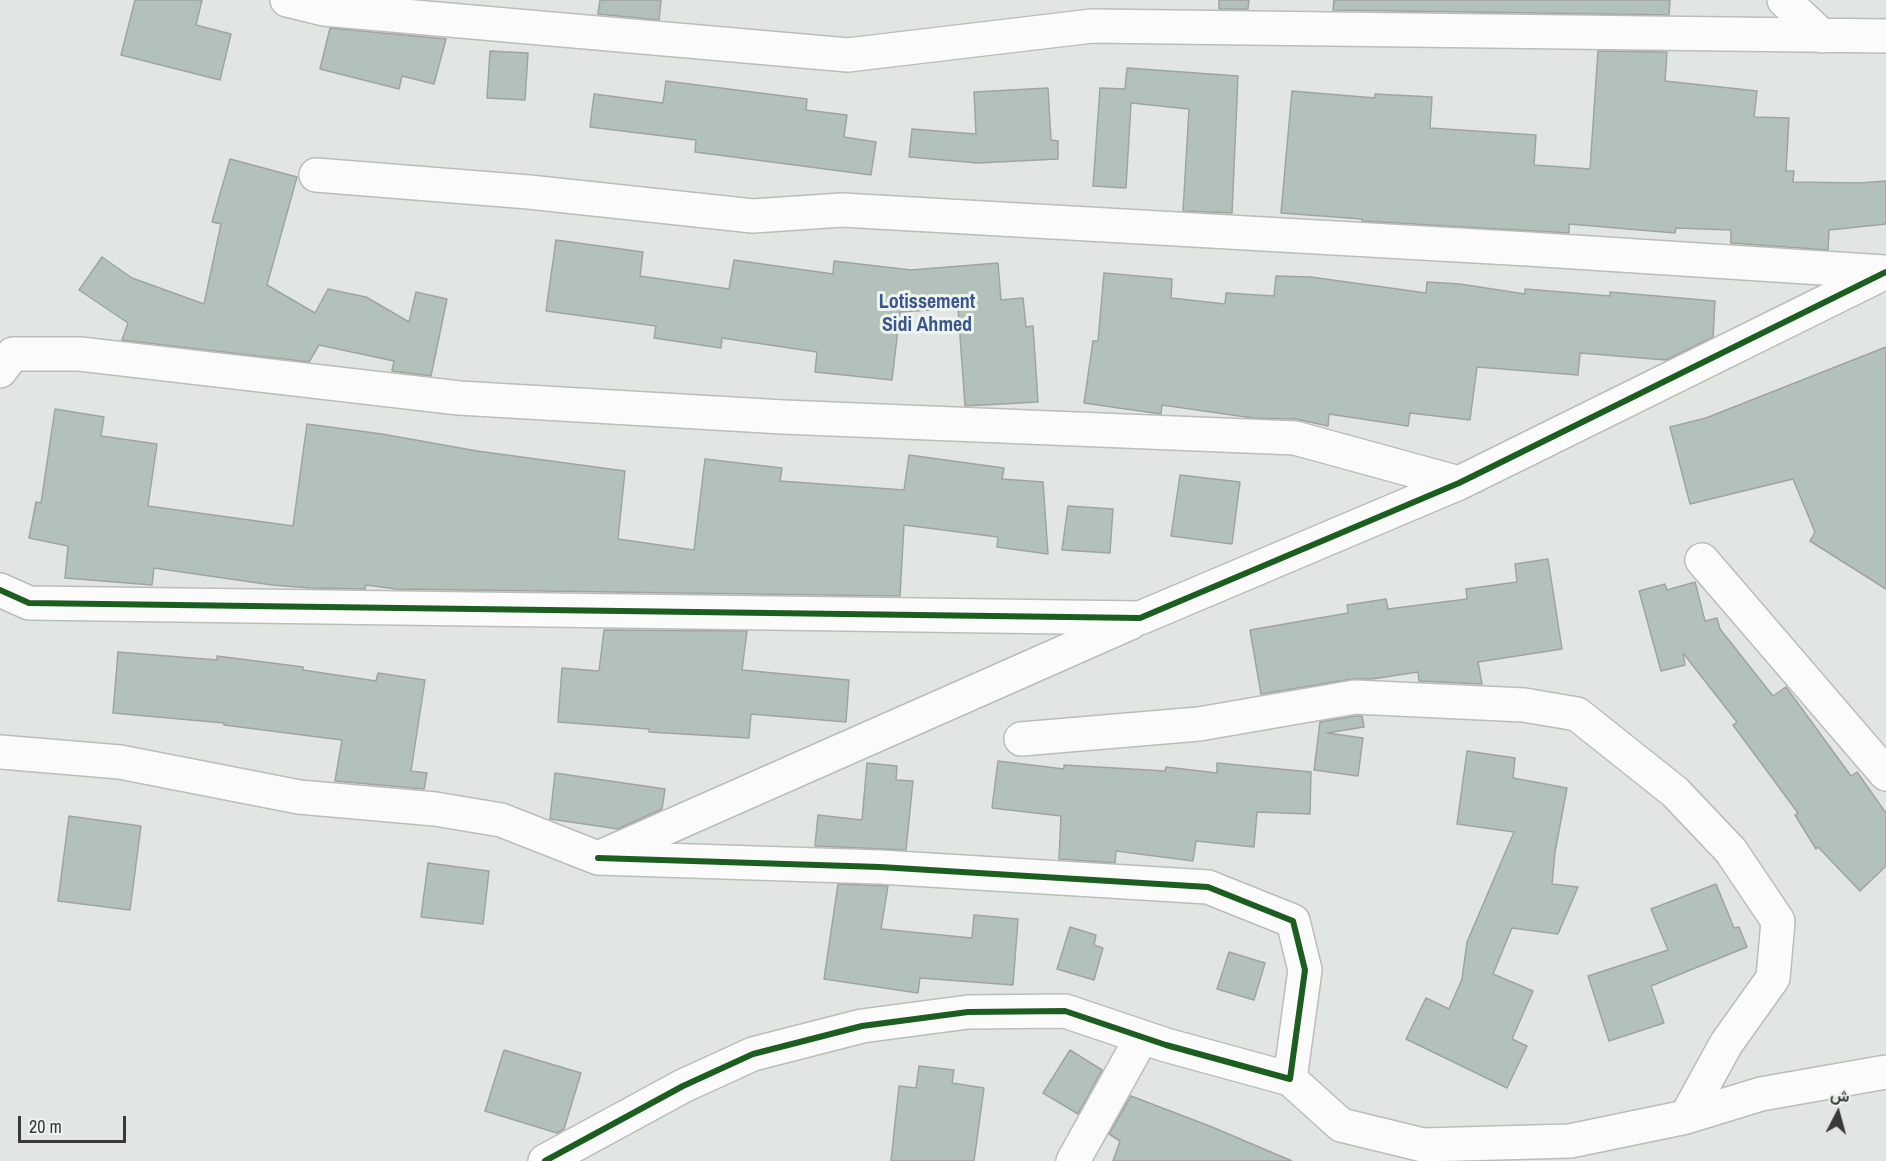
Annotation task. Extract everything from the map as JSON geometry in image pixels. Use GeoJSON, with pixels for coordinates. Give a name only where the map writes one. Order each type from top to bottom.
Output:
{"type":"FeatureCollection","features":[{"type":"Feature","properties":{"kind":"street"},"geometry":{"type":"LineString","coordinates":[[286,0],[324,9],[848,55],[1092,26],[1886,36]]}},
{"type":"Feature","properties":{"kind":"street"},"geometry":{"type":"LineString","coordinates":[[1785,0],[1822,36]]}},
{"type":"Feature","properties":{"kind":"street"},"geometry":{"type":"LineString","coordinates":[[316,175],[529,192],[753,216],[842,210],[1516,248],[1886,272]]}},
{"type":"Feature","properties":{"kind":"street"},"geometry":{"type":"LineString","coordinates":[[598,858],[1140,618],[1459,483],[1886,272]]}},
{"type":"Feature","properties":{"kind":"street"},"geometry":{"type":"LineString","coordinates":[[4,358],[80,354],[470,398],[795,418],[1295,438],[1459,483]]}},
{"type":"Feature","properties":{"kind":"street"},"geometry":{"type":"LineString","coordinates":[[1702,560],[1886,774]]}},
{"type":"Feature","properties":{"kind":"street"},"geometry":{"type":"LineString","coordinates":[[0,590],[29,603],[1140,618]]}},
{"type":"Feature","properties":{"kind":"street"},"geometry":{"type":"LineString","coordinates":[[1021,739],[1199,724],[1355,697],[1524,705],[1577,714],[1675,792],[1731,851],[1778,921],[1773,978],[1726,1044],[1686,1117]]}},
{"type":"Feature","properties":{"kind":"street"},"geometry":{"type":"LineString","coordinates":[[0,752],[120,762],[299,797],[435,809],[501,820],[598,858],[880,867],[1208,888],[1293,921],[1305,970],[1290,1079]]}},
{"type":"Feature","properties":{"kind":"street"},"geometry":{"type":"LineString","coordinates":[[544,1161],[683,1086],[753,1054],[862,1026],[968,1012],[1065,1011],[1142,1037],[1290,1079],[1341,1125],[1422,1145],[1570,1141],[1686,1117],[1761,1094],[1886,1072]]}},
{"type":"Feature","properties":{"kind":"street"},"geometry":{"type":"LineString","coordinates":[[1073,1161],[1142,1037]]}},
{"type":"Feature","properties":{"kind":"building"},"geometry":{"type":"Polygon","coordinates":[[[135,0],[202,0],[196,25],[231,34],[220,80],[121,55],[135,0]]]}},
{"type":"Feature","properties":{"kind":"building"},"geometry":{"type":"Polygon","coordinates":[[[600,0],[661,0],[659,20],[598,14],[600,0]]]}},
{"type":"Feature","properties":{"kind":"building"},"geometry":{"type":"Polygon","coordinates":[[[1219,0],[1249,0],[1248,9],[1219,9],[1219,0]]]}},
{"type":"Feature","properties":{"kind":"building"},"geometry":{"type":"Polygon","coordinates":[[[1334,0],[1670,0],[1669,15],[1333,10],[1334,0]]]}},
{"type":"Feature","properties":{"kind":"building"},"geometry":{"type":"Polygon","coordinates":[[[330,28],[446,39],[434,84],[402,76],[399,89],[320,69],[330,28]]]}},
{"type":"Feature","properties":{"kind":"building"},"geometry":{"type":"Polygon","coordinates":[[[490,51],[528,53],[525,100],[487,98],[490,51]]]}},
{"type":"Feature","properties":{"kind":"building"},"geometry":{"type":"Polygon","coordinates":[[[1598,51],[1667,52],[1665,81],[1757,91],[1754,117],[1789,118],[1786,171],[1794,171],[1793,182],[1886,181],[1886,224],[1829,230],[1828,250],[1731,243],[1731,230],[1676,228],[1675,233],[1569,224],[1569,233],[1362,221],[1362,219],[1281,213],[1292,91],[1375,98],[1375,94],[1432,97],[1430,128],[1536,135],[1534,165],[1590,169],[1598,51]]]}},
{"type":"Feature","properties":{"kind":"building"},"geometry":{"type":"Polygon","coordinates":[[[1127,68],[1238,76],[1232,213],[1183,211],[1189,109],[1131,103],[1126,188],[1093,186],[1100,88],[1125,89],[1127,68]]]}},
{"type":"Feature","properties":{"kind":"building"},"geometry":{"type":"Polygon","coordinates":[[[666,81],[807,99],[806,110],[847,115],[844,137],[876,142],[871,175],[695,152],[696,140],[590,127],[594,94],[663,103],[666,81]]]}},
{"type":"Feature","properties":{"kind":"building"},"geometry":{"type":"Polygon","coordinates":[[[1048,88],[1051,140],[1058,141],[1058,159],[978,163],[909,157],[912,129],[976,134],[974,92],[1048,88]]]}},
{"type":"Feature","properties":{"kind":"building"},"geometry":{"type":"Polygon","coordinates":[[[230,159],[297,177],[267,285],[315,313],[328,289],[366,297],[409,322],[416,292],[447,299],[431,376],[392,371],[394,361],[319,345],[309,362],[122,340],[128,323],[79,290],[102,257],[132,278],[204,304],[221,224],[212,222],[230,159]]]}},
{"type":"Feature","properties":{"kind":"building"},"geometry":{"type":"Polygon","coordinates":[[[556,240],[643,252],[640,276],[729,289],[734,260],[833,274],[834,261],[911,270],[998,263],[1001,300],[1023,298],[1026,327],[1033,326],[1038,402],[965,406],[958,308],[900,312],[892,380],[815,372],[817,352],[722,338],[721,348],[654,338],[656,326],[546,311],[556,240]]]}},
{"type":"Feature","properties":{"kind":"building"},"geometry":{"type":"Polygon","coordinates":[[[1104,273],[1172,279],[1171,298],[1225,304],[1226,293],[1274,296],[1276,276],[1311,277],[1426,293],[1427,282],[1460,284],[1525,294],[1525,289],[1610,296],[1610,292],[1715,301],[1713,337],[1666,360],[1580,353],[1578,375],[1477,367],[1470,420],[1410,413],[1408,426],[1329,414],[1328,426],[1296,419],[1253,418],[1162,405],[1161,414],[1084,403],[1093,341],[1098,341],[1104,273]]]}},
{"type":"Feature","properties":{"kind":"building"},"geometry":{"type":"Polygon","coordinates":[[[1886,347],[1886,589],[1810,541],[1815,532],[1793,479],[1690,504],[1670,427],[1706,418],[1886,347]]]}},
{"type":"Feature","properties":{"kind":"building"},"geometry":{"type":"Polygon","coordinates":[[[55,409],[104,417],[101,436],[157,444],[148,506],[293,526],[307,424],[382,434],[477,451],[625,471],[618,539],[694,550],[705,459],[782,468],[780,481],[904,490],[909,455],[1004,468],[1002,479],[1043,482],[1048,554],[997,547],[998,537],[904,525],[900,596],[396,589],[366,585],[365,589],[310,588],[272,585],[154,568],[152,585],[65,578],[68,546],[29,538],[36,502],[41,503],[55,409]]]}},
{"type":"Feature","properties":{"kind":"building"},"geometry":{"type":"Polygon","coordinates":[[[1180,475],[1240,482],[1232,544],[1171,536],[1180,475]]]}},
{"type":"Feature","properties":{"kind":"building"},"geometry":{"type":"Polygon","coordinates":[[[1068,506],[1113,509],[1110,553],[1062,550],[1068,506]]]}},
{"type":"Feature","properties":{"kind":"building"},"geometry":{"type":"Polygon","coordinates":[[[1548,559],[1562,649],[1478,662],[1482,684],[1419,681],[1418,672],[1372,679],[1352,679],[1261,694],[1250,630],[1348,613],[1347,605],[1386,599],[1388,609],[1467,599],[1466,589],[1517,582],[1515,564],[1548,559]]]}},
{"type":"Feature","properties":{"kind":"building"},"geometry":{"type":"Polygon","coordinates":[[[1695,582],[1705,621],[1717,618],[1720,629],[1773,696],[1786,687],[1851,776],[1857,772],[1886,813],[1886,866],[1860,891],[1818,847],[1816,849],[1795,815],[1798,813],[1733,725],[1737,722],[1683,653],[1685,665],[1661,671],[1639,591],[1665,584],[1667,590],[1695,582]]]}},
{"type":"Feature","properties":{"kind":"building"},"geometry":{"type":"Polygon","coordinates":[[[604,630],[747,631],[742,670],[849,680],[846,722],[751,714],[749,738],[649,732],[649,729],[558,722],[562,668],[599,671],[604,630]]]}},
{"type":"Feature","properties":{"kind":"building"},"geometry":{"type":"Polygon","coordinates":[[[118,652],[217,660],[217,656],[303,667],[303,670],[376,681],[378,673],[425,680],[411,771],[427,773],[424,789],[335,781],[342,740],[224,725],[224,723],[113,713],[118,652]]]}},
{"type":"Feature","properties":{"kind":"building"},"geometry":{"type":"Polygon","coordinates":[[[1362,716],[1364,727],[1327,733],[1363,738],[1358,776],[1314,770],[1320,722],[1362,716]]]}},
{"type":"Feature","properties":{"kind":"building"},"geometry":{"type":"Polygon","coordinates":[[[1467,751],[1515,758],[1513,778],[1567,788],[1555,852],[1552,884],[1578,887],[1558,934],[1512,928],[1493,974],[1533,991],[1512,1039],[1527,1046],[1507,1088],[1406,1039],[1426,998],[1449,1009],[1462,979],[1467,942],[1514,832],[1457,824],[1467,751]]]}},
{"type":"Feature","properties":{"kind":"building"},"geometry":{"type":"Polygon","coordinates":[[[998,761],[1064,769],[1064,765],[1165,771],[1166,767],[1217,773],[1217,763],[1311,772],[1310,814],[1257,812],[1254,847],[1196,841],[1193,861],[1116,851],[1115,863],[1059,859],[1061,816],[992,808],[998,761]]]}},
{"type":"Feature","properties":{"kind":"building"},"geometry":{"type":"Polygon","coordinates":[[[867,763],[897,766],[896,780],[913,781],[906,850],[815,846],[818,815],[862,820],[867,763]]]}},
{"type":"Feature","properties":{"kind":"building"},"geometry":{"type":"Polygon","coordinates":[[[555,773],[665,789],[662,809],[618,829],[550,819],[555,773]]]}},
{"type":"Feature","properties":{"kind":"building"},"geometry":{"type":"Polygon","coordinates":[[[69,816],[141,826],[130,910],[58,901],[69,816]]]}},
{"type":"Feature","properties":{"kind":"building"},"geometry":{"type":"Polygon","coordinates":[[[428,863],[489,871],[483,924],[421,917],[428,863]]]}},
{"type":"Feature","properties":{"kind":"building"},"geometry":{"type":"Polygon","coordinates":[[[838,884],[888,886],[881,929],[972,938],[974,915],[1018,919],[1013,985],[920,978],[918,993],[824,979],[838,884]]]}},
{"type":"Feature","properties":{"kind":"building"},"geometry":{"type":"Polygon","coordinates":[[[1716,884],[1734,928],[1739,927],[1747,947],[1651,986],[1664,1023],[1609,1041],[1588,976],[1668,950],[1651,909],[1716,884]]]}},
{"type":"Feature","properties":{"kind":"building"},"geometry":{"type":"Polygon","coordinates":[[[1070,927],[1096,935],[1094,945],[1103,948],[1094,980],[1057,969],[1070,927]]]}},
{"type":"Feature","properties":{"kind":"building"},"geometry":{"type":"Polygon","coordinates":[[[1229,952],[1265,963],[1254,1000],[1217,989],[1229,952]]]}},
{"type":"Feature","properties":{"kind":"building"},"geometry":{"type":"Polygon","coordinates":[[[504,1050],[581,1073],[564,1129],[557,1133],[485,1111],[504,1050]]]}},
{"type":"Feature","properties":{"kind":"building"},"geometry":{"type":"Polygon","coordinates":[[[1070,1050],[1102,1070],[1078,1114],[1043,1093],[1070,1050]]]}},
{"type":"Feature","properties":{"kind":"building"},"geometry":{"type":"Polygon","coordinates":[[[919,1066],[954,1070],[952,1083],[984,1088],[974,1161],[891,1161],[899,1086],[916,1088],[919,1066]]]}},
{"type":"Feature","properties":{"kind":"building"},"geometry":{"type":"Polygon","coordinates":[[[1131,1096],[1292,1161],[1113,1161],[1120,1141],[1109,1134],[1131,1096]]]}},
{"type":"Feature","properties":{"kind":"cycle path"},"geometry":{"type":"LineString","coordinates":[[0,590],[29,603],[1140,618],[1459,483],[1886,272]]}},
{"type":"Feature","properties":{"kind":"cycle path"},"geometry":{"type":"LineString","coordinates":[[545,1161],[683,1086],[753,1054],[862,1026],[968,1012],[1065,1011],[1166,1045],[1290,1079],[1305,970],[1293,921],[1208,887],[880,867],[598,858]]}},
{"type":"Feature","properties":{"kind":"district","name":"Lotissement Sidi Ahmed"},"geometry":{"type":"Point","coordinates":[927,314]}}]}
